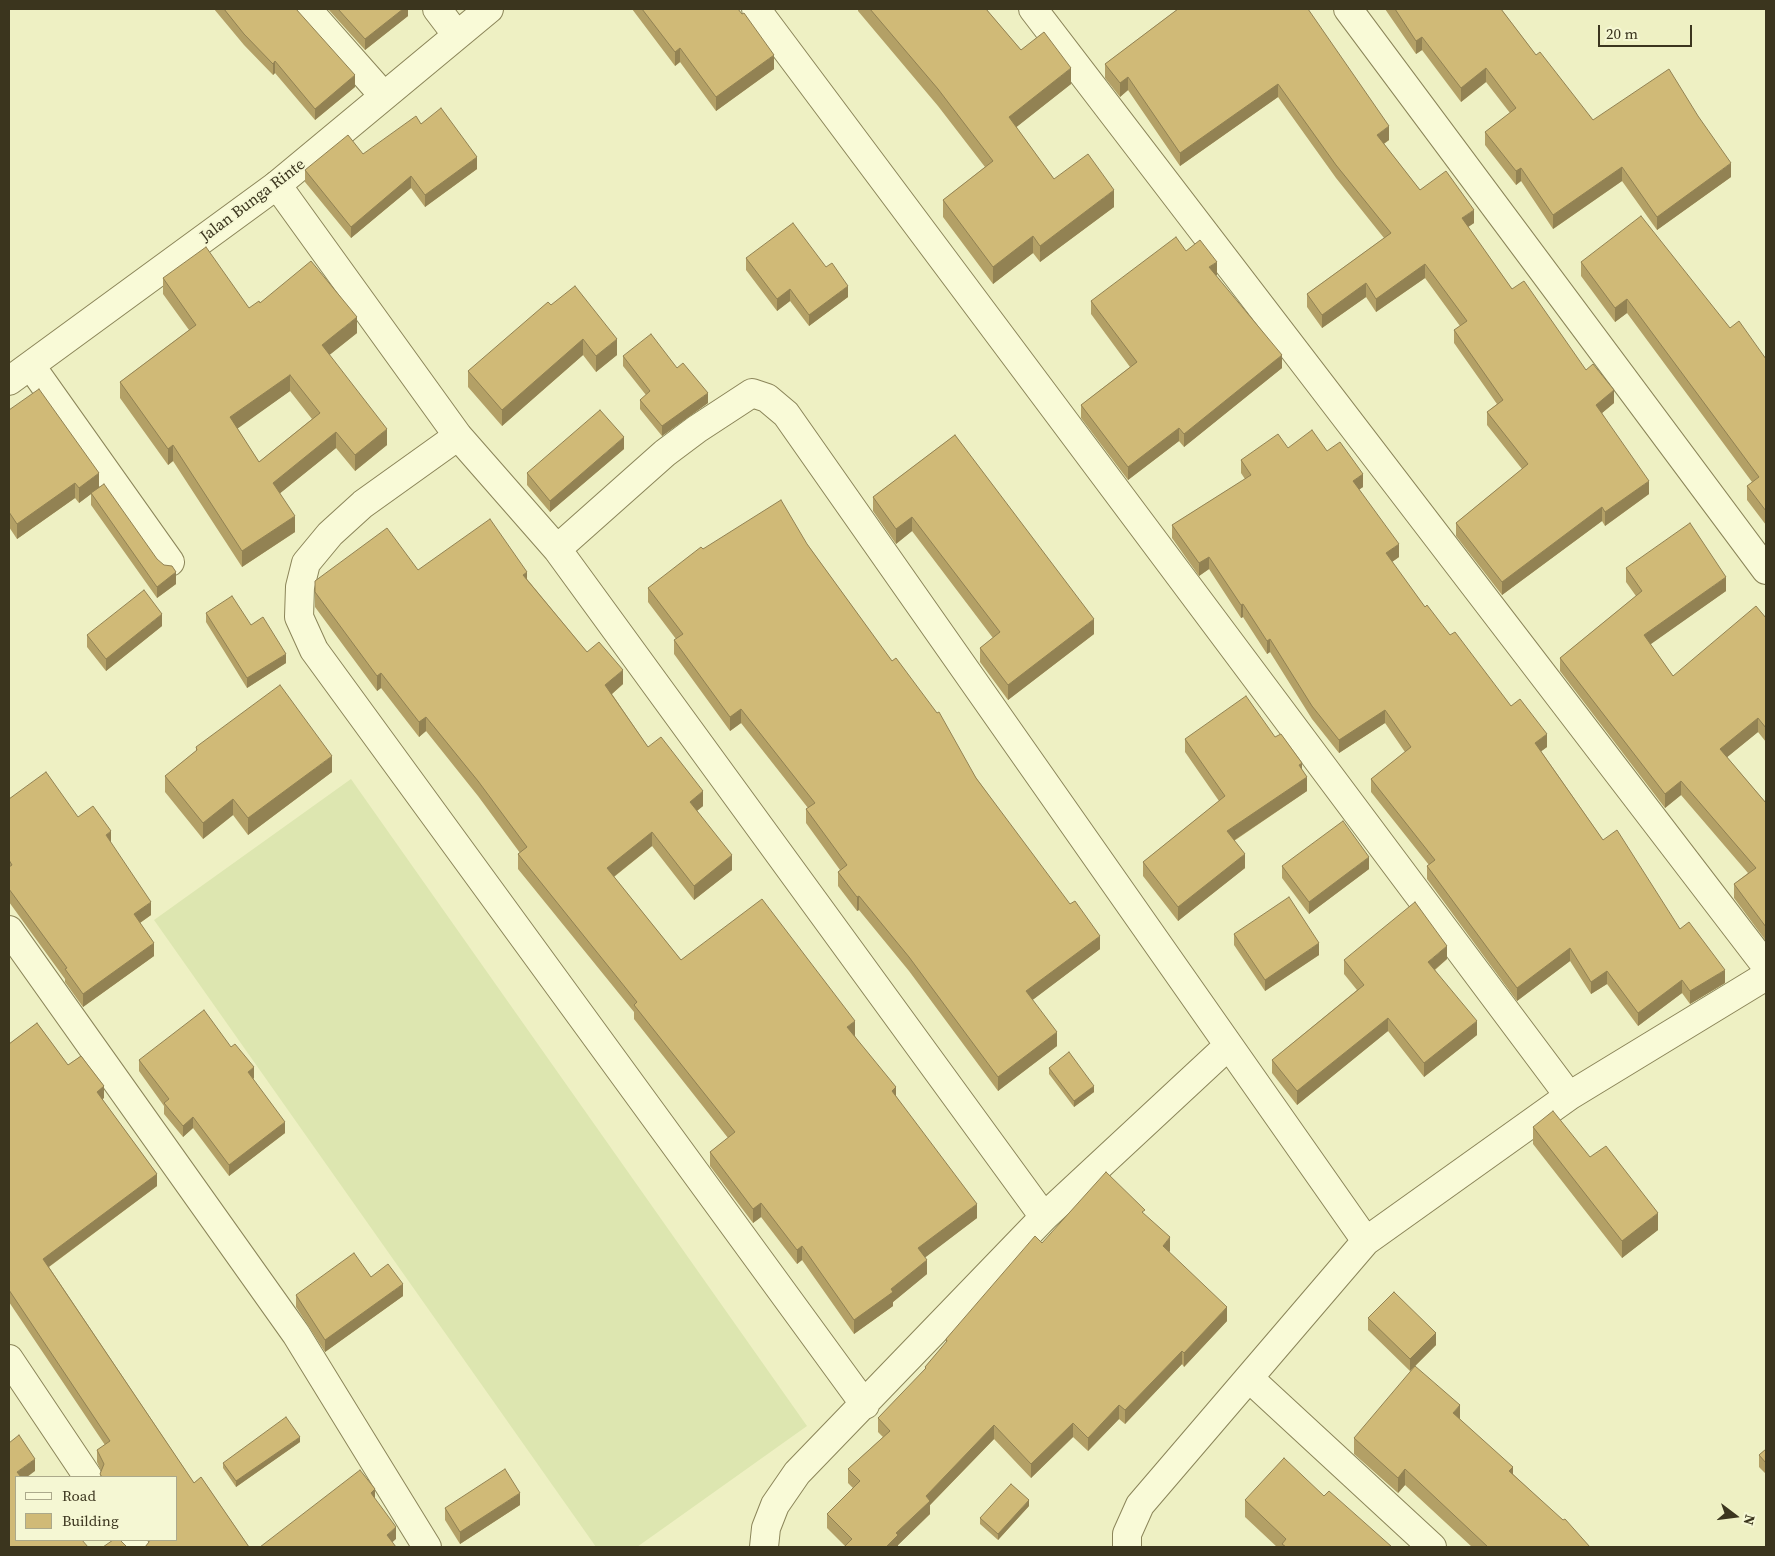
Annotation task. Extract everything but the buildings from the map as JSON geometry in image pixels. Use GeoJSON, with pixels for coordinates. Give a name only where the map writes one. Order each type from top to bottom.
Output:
{"type":"FeatureCollection","features":[{"type":"Feature","properties":{"kind":"street"},"geometry":{"type":"LineString","coordinates":[[307,9],[383,95]]}},
{"type":"Feature","properties":{"kind":"street"},"geometry":{"type":"LineString","coordinates":[[437,9],[456,34]]}},
{"type":"Feature","properties":{"kind":"street","name":"Jalan Bunga Rinte"},"geometry":{"type":"LineString","coordinates":[[9,382],[277,185],[456,34],[489,9]]}},
{"type":"Feature","properties":{"kind":"street"},"geometry":{"type":"LineString","coordinates":[[756,9],[1569,1096]]}},
{"type":"Feature","properties":{"kind":"street"},"geometry":{"type":"LineString","coordinates":[[1033,9],[1766,966]]}},
{"type":"Feature","properties":{"kind":"street"},"geometry":{"type":"LineString","coordinates":[[1348,9],[1766,570]]}},
{"type":"Feature","properties":{"kind":"street"},"geometry":{"type":"LineString","coordinates":[[277,185],[458,436],[557,549],[1044,1218]]}},
{"type":"Feature","properties":{"kind":"street"},"geometry":{"type":"LineString","coordinates":[[30,366],[170,562]]}},
{"type":"Feature","properties":{"kind":"street"},"geometry":{"type":"LineString","coordinates":[[557,549],[665,453],[697,428],[752,393],[767,398],[786,414],[1366,1241]]}},
{"type":"Feature","properties":{"kind":"street"},"geometry":{"type":"LineString","coordinates":[[458,436],[363,504],[330,534],[306,563],[300,587],[299,617],[314,650],[865,1406]]}},
{"type":"Feature","properties":{"kind":"street"},"geometry":{"type":"LineString","coordinates":[[9,930],[296,1334],[427,1547]]}},
{"type":"Feature","properties":{"kind":"street"},"geometry":{"type":"LineString","coordinates":[[1127,1547],[1127,1534],[1140,1505],[1366,1241],[1569,1096],[1766,976]]}},
{"type":"Feature","properties":{"kind":"street"},"geometry":{"type":"LineString","coordinates":[[764,1547],[766,1528],[775,1505],[797,1473],[865,1406],[1044,1218],[1228,1046]]}},
{"type":"Feature","properties":{"kind":"street"},"geometry":{"type":"LineString","coordinates":[[9,1359],[87,1476]]}},
{"type":"Feature","properties":{"kind":"street"},"geometry":{"type":"LineString","coordinates":[[1249,1378],[1432,1547]]}},
{"type":"Feature","properties":{"kind":"green space"},"geometry":{"type":"Polygon","coordinates":[[[351,779],[807,1426],[637,1547],[596,1547],[154,920],[351,779]]]}}]}
